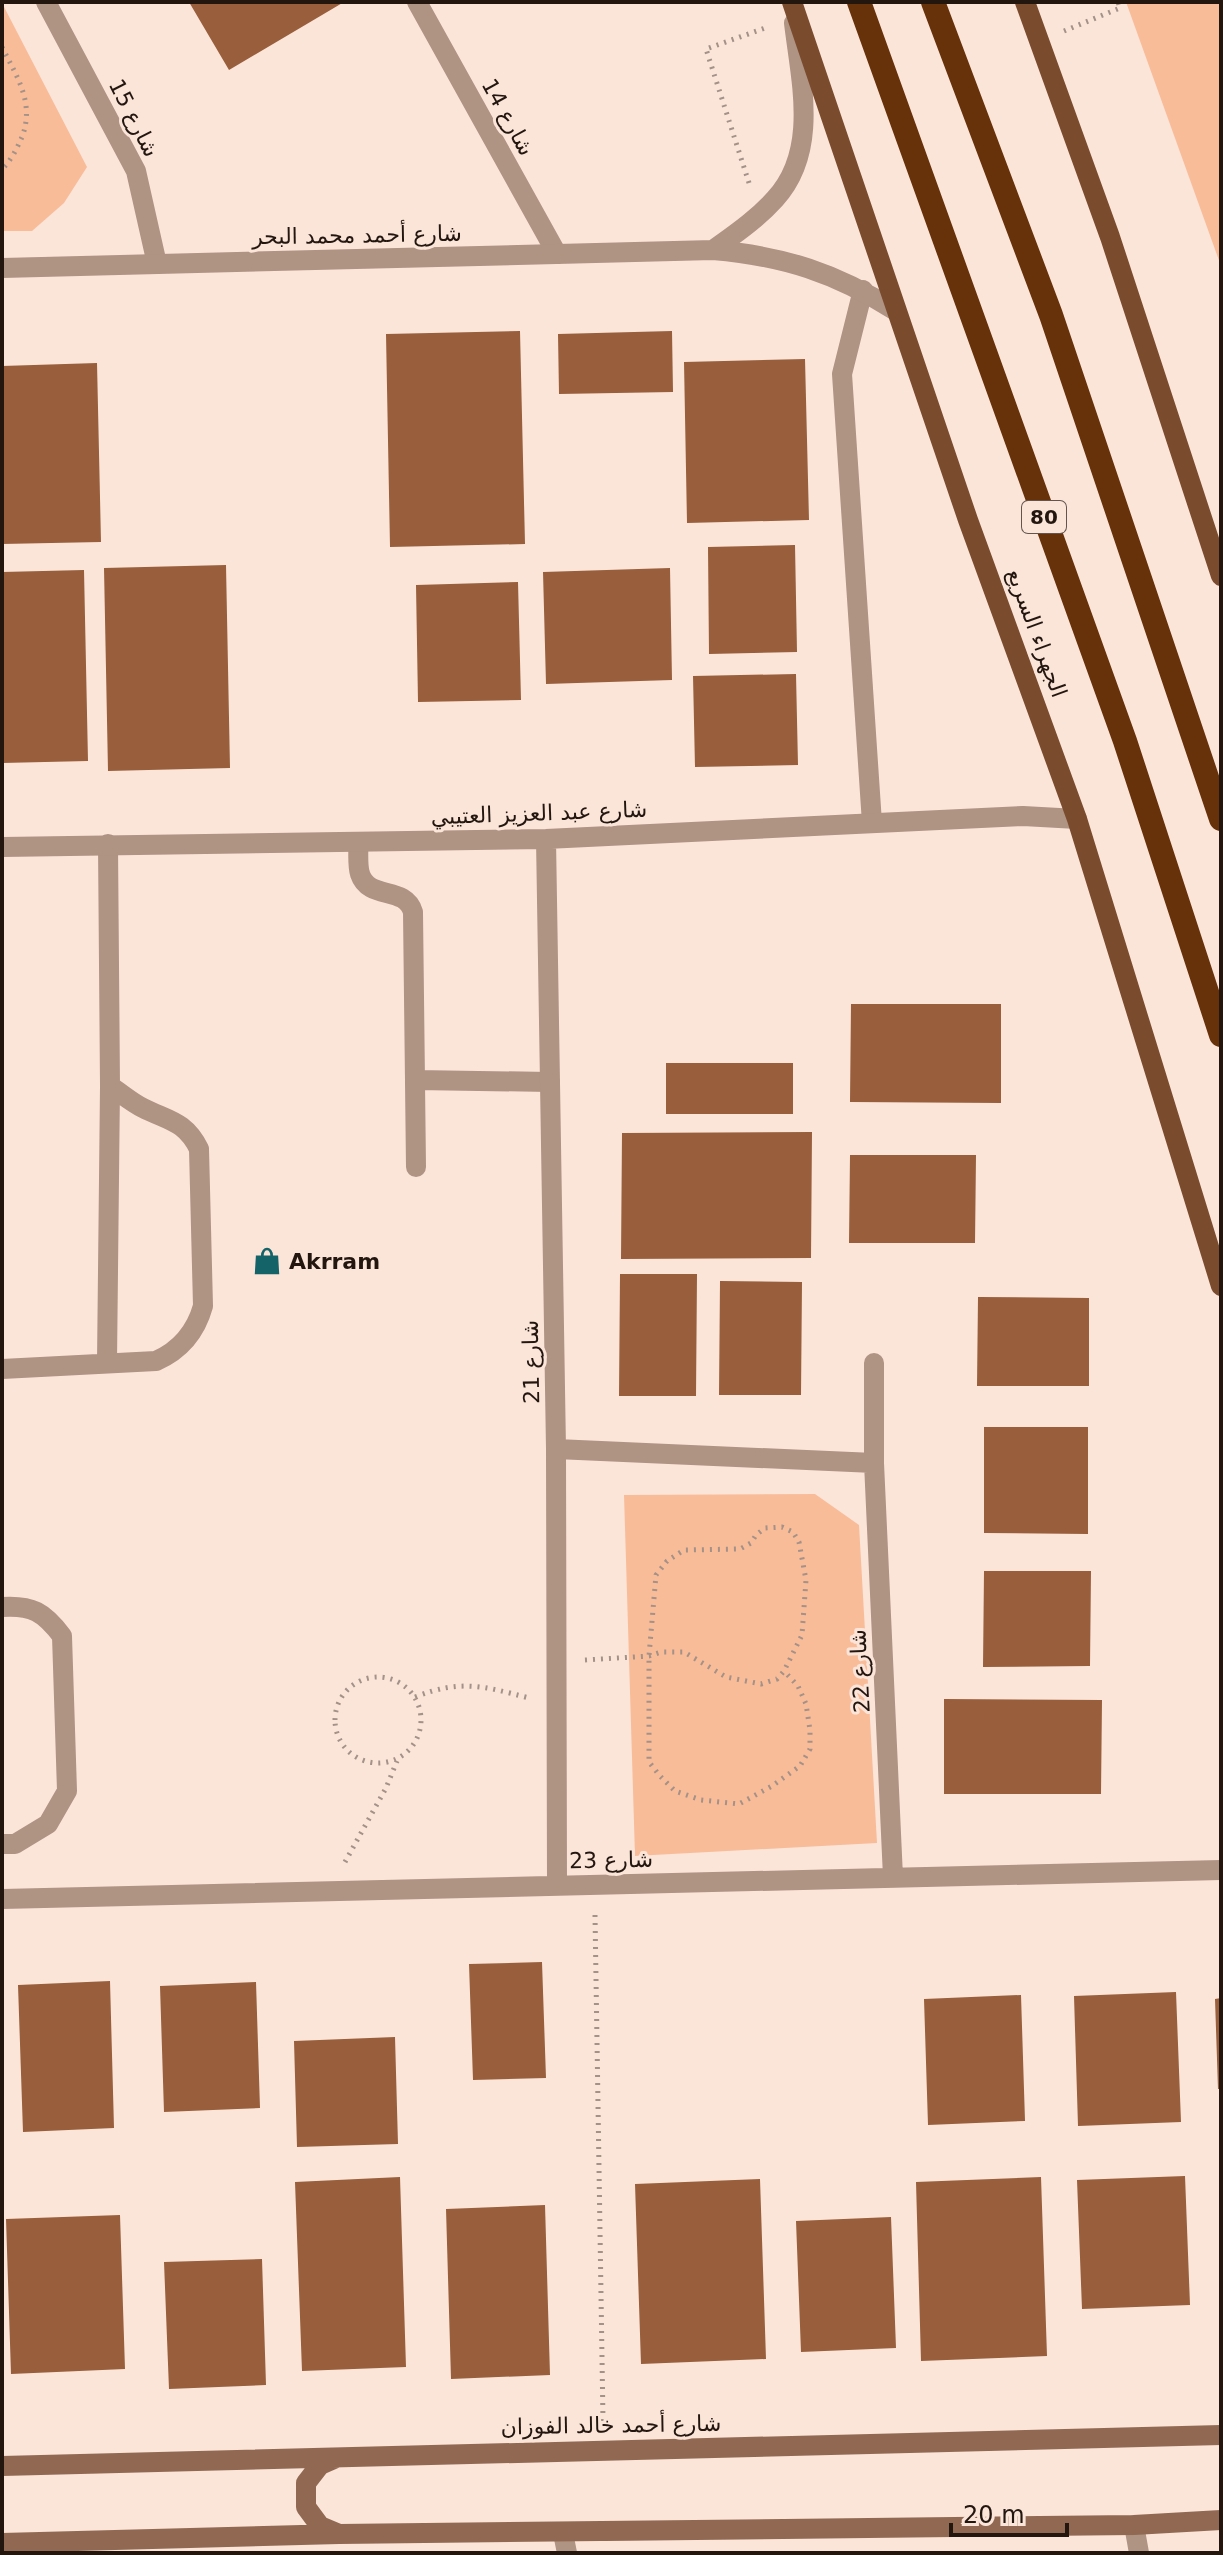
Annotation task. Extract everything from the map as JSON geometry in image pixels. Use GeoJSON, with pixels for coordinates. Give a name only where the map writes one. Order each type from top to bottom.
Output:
{"type":"FeatureCollection","features":[{"type":"Feature","properties":{"kind":"highway","name":"الجهراء السريع"},"geometry":{"type":"LineString","coordinates":[[859,2],[1125,741],[1221,1035]]}},
{"type":"Feature","properties":{"kind":"highway"},"geometry":{"type":"LineString","coordinates":[[933,2],[1051,315],[1221,819]]}},
{"type":"Feature","properties":{"kind":"main road","name":"الجهراء السريع"},"geometry":{"type":"LineString","coordinates":[[792,2],[968,520],[1077,819],[1221,1286]]}},
{"type":"Feature","properties":{"kind":"main road"},"geometry":{"type":"LineString","coordinates":[[1025,2],[1110,237],[1221,576]]}},
{"type":"Feature","properties":{"kind":"main road","name":"شارع أحمد خالد الفوزان"},"geometry":{"type":"LineString","coordinates":[[2,2466],[1221,2435]]}},
{"type":"Feature","properties":{"kind":"main road"},"geometry":{"type":"LineString","coordinates":[[339,2534],[320,2526],[306,2507],[306,2483],[320,2465],[340,2456]]}},
{"type":"Feature","properties":{"kind":"main road"},"geometry":{"type":"LineString","coordinates":[[2,2543],[339,2534],[565,2543],[1221,2520]]}},
{"type":"Feature","properties":{"kind":"street","name":"شارع 15"},"geometry":{"type":"LineString","coordinates":[[46,2],[136,171],[157,264]]}},
{"type":"Feature","properties":{"kind":"street","name":"شارع 14"},"geometry":{"type":"LineString","coordinates":[[417,2],[557,254]]}},
{"type":"Feature","properties":{"kind":"street"},"geometry":{"type":"LineString","coordinates":[[713,250],[776,198],[792,173],[802,145],[804,112],[792,2]]}},
{"type":"Feature","properties":{"kind":"street","name":"شارع أحمد محمد البحر"},"geometry":{"type":"LineString","coordinates":[[2,268],[713,250],[790,261],[863,290],[896,311]]}},
{"type":"Feature","properties":{"kind":"street"},"geometry":{"type":"LineString","coordinates":[[863,290],[842,374],[872,823]]}},
{"type":"Feature","properties":{"kind":"street","name":"شارع عبد العزيز العتيبي"},"geometry":{"type":"LineString","coordinates":[[2,847],[546,839],[1023,816],[1077,819]]}},
{"type":"Feature","properties":{"kind":"street","name":"شارع 21"},"geometry":{"type":"LineString","coordinates":[[546,839],[556,1449],[557,1885]]}},
{"type":"Feature","properties":{"kind":"street"},"geometry":{"type":"LineString","coordinates":[[358,842],[359,872],[365,882],[374,891],[401,895],[410,902],[413,912],[416,1167]]}},
{"type":"Feature","properties":{"kind":"street"},"geometry":{"type":"LineString","coordinates":[[107,1363],[110,1086],[108,844]]}},
{"type":"Feature","properties":{"kind":"street"},"geometry":{"type":"LineString","coordinates":[[416,1080],[550,1082]]}},
{"type":"Feature","properties":{"kind":"street"},"geometry":{"type":"LineString","coordinates":[[2,1369],[156,1361],[170,1355],[198,1323],[203,1306],[199,1149],[191,1133],[174,1121],[140,1107],[110,1086]]}},
{"type":"Feature","properties":{"kind":"street","name":"شارع 22"},"geometry":{"type":"LineString","coordinates":[[874,1363],[874,1463],[893,1877]]}},
{"type":"Feature","properties":{"kind":"street"},"geometry":{"type":"LineString","coordinates":[[556,1449],[874,1463]]}},
{"type":"Feature","properties":{"kind":"street"},"geometry":{"type":"LineString","coordinates":[[2,1607],[22,1606],[49,1618],[62,1636],[67,1791],[48,1824],[15,1844],[2,1844]]}},
{"type":"Feature","properties":{"kind":"street","name":"شارع 23"},"geometry":{"type":"LineString","coordinates":[[2,1899],[1221,1870]]}},
{"type":"Feature","properties":{"kind":"street"},"geometry":{"type":"LineString","coordinates":[[1134,2525],[1139,2553]]}},
{"type":"Feature","properties":{"kind":"path"},"geometry":{"type":"LineString","coordinates":[[1040,41],[1120,8],[1118,2]]}},
{"type":"Feature","properties":{"kind":"path"},"geometry":{"type":"LineString","coordinates":[[2,47],[26,96],[28,122],[19,145],[2,169]]}},
{"type":"Feature","properties":{"kind":"path"},"geometry":{"type":"LineString","coordinates":[[706,49],[758,214]]}},
{"type":"Feature","properties":{"kind":"path"},"geometry":{"type":"LineString","coordinates":[[556,1662],[649,1656],[661,1652],[684,1652],[726,1677],[743,1682],[761,1684],[777,1679],[802,1635],[806,1610],[806,1580],[799,1542],[793,1532],[782,1527],[765,1528],[751,1543],[740,1549],[684,1550],[667,1561],[656,1575],[649,1656],[649,1762],[675,1791],[721,1803],[739,1804],[772,1786],[800,1766],[810,1749],[806,1704],[798,1686],[784,1671]]}},
{"type":"Feature","properties":{"kind":"path"},"geometry":{"type":"LineString","coordinates":[[382,1676],[398,1681],[415,1697],[422,1720],[419,1736],[410,1750],[397,1760],[382,1764],[366,1762],[351,1755],[340,1743],[335,1728],[335,1712],[341,1697],[352,1685],[382,1676]]}},
{"type":"Feature","properties":{"kind":"path"},"geometry":{"type":"LineString","coordinates":[[415,1697],[439,1688],[483,1686],[557,1705]]}},
{"type":"Feature","properties":{"kind":"path"},"geometry":{"type":"LineString","coordinates":[[329,1891],[386,1788],[397,1760]]}},
{"type":"Feature","properties":{"kind":"path"},"geometry":{"type":"LineString","coordinates":[[594,1884],[604,2450]]}},
{"type":"Feature","properties":{"kind":"shaded area"},"geometry":{"type":"Polygon","coordinates":[[[1126,2],[1221,2],[1221,266],[1126,2]]]}},
{"type":"Feature","properties":{"kind":"shaded area"},"geometry":{"type":"Polygon","coordinates":[[[2,3],[87,167],[64,203],[32,231],[2,231],[2,3]]]}},
{"type":"Feature","properties":{"kind":"shaded area"},"geometry":{"type":"Polygon","coordinates":[[[815,1494],[859,1525],[877,1843],[635,1856],[624,1495],[815,1494]]]}},
{"type":"Feature","properties":{"kind":"building"},"geometry":{"type":"Polygon","coordinates":[[[189,2],[344,2],[229,70],[189,2]]]}},
{"type":"Feature","properties":{"kind":"building"},"geometry":{"type":"Polygon","coordinates":[[[520,331],[525,544],[390,547],[386,334],[520,331]]]}},
{"type":"Feature","properties":{"kind":"building"},"geometry":{"type":"Polygon","coordinates":[[[672,331],[673,392],[559,394],[558,334],[672,331]]]}},
{"type":"Feature","properties":{"kind":"building"},"geometry":{"type":"Polygon","coordinates":[[[805,359],[809,520],[687,523],[684,362],[805,359]]]}},
{"type":"Feature","properties":{"kind":"building"},"geometry":{"type":"Polygon","coordinates":[[[97,363],[101,542],[2,544],[2,366],[97,363]]]}},
{"type":"Feature","properties":{"kind":"building"},"geometry":{"type":"Polygon","coordinates":[[[795,545],[797,652],[709,654],[708,547],[795,545]]]}},
{"type":"Feature","properties":{"kind":"building"},"geometry":{"type":"Polygon","coordinates":[[[226,565],[230,768],[108,771],[104,568],[226,565]]]}},
{"type":"Feature","properties":{"kind":"building"},"geometry":{"type":"Polygon","coordinates":[[[670,568],[672,680],[546,684],[543,572],[670,568]]]}},
{"type":"Feature","properties":{"kind":"building"},"geometry":{"type":"Polygon","coordinates":[[[84,570],[88,761],[2,763],[2,572],[84,570]]]}},
{"type":"Feature","properties":{"kind":"building"},"geometry":{"type":"Polygon","coordinates":[[[518,582],[521,700],[418,702],[416,585],[518,582]]]}},
{"type":"Feature","properties":{"kind":"building"},"geometry":{"type":"Polygon","coordinates":[[[796,674],[798,765],[695,767],[693,676],[796,674]]]}},
{"type":"Feature","properties":{"kind":"building"},"geometry":{"type":"Polygon","coordinates":[[[851,1004],[1001,1004],[1001,1103],[850,1102],[851,1004]]]}},
{"type":"Feature","properties":{"kind":"building"},"geometry":{"type":"Polygon","coordinates":[[[666,1063],[793,1063],[793,1114],[666,1114],[666,1063]]]}},
{"type":"Feature","properties":{"kind":"building"},"geometry":{"type":"Polygon","coordinates":[[[812,1132],[811,1258],[621,1259],[622,1133],[812,1132]]]}},
{"type":"Feature","properties":{"kind":"building"},"geometry":{"type":"Polygon","coordinates":[[[850,1155],[976,1155],[975,1243],[849,1243],[850,1155]]]}},
{"type":"Feature","properties":{"kind":"building"},"geometry":{"type":"Polygon","coordinates":[[[620,1274],[697,1274],[696,1396],[619,1396],[620,1274]]]}},
{"type":"Feature","properties":{"kind":"building"},"geometry":{"type":"Polygon","coordinates":[[[720,1281],[802,1282],[801,1395],[719,1395],[720,1281]]]}},
{"type":"Feature","properties":{"kind":"building"},"geometry":{"type":"Polygon","coordinates":[[[978,1297],[1089,1298],[1089,1386],[977,1386],[978,1297]]]}},
{"type":"Feature","properties":{"kind":"building"},"geometry":{"type":"Polygon","coordinates":[[[984,1427],[1088,1427],[1088,1534],[984,1533],[984,1427]]]}},
{"type":"Feature","properties":{"kind":"building"},"geometry":{"type":"Polygon","coordinates":[[[984,1571],[1091,1571],[1090,1666],[983,1667],[984,1571]]]}},
{"type":"Feature","properties":{"kind":"building"},"geometry":{"type":"Polygon","coordinates":[[[944,1699],[1102,1700],[1101,1794],[944,1794],[944,1699]]]}},
{"type":"Feature","properties":{"kind":"building"},"geometry":{"type":"Polygon","coordinates":[[[542,1962],[546,2078],[473,2080],[469,1964],[542,1962]]]}},
{"type":"Feature","properties":{"kind":"building"},"geometry":{"type":"Polygon","coordinates":[[[110,1981],[114,2128],[23,2132],[18,1985],[110,1981]]]}},
{"type":"Feature","properties":{"kind":"building"},"geometry":{"type":"Polygon","coordinates":[[[256,1982],[260,2108],[164,2112],[160,1986],[256,1982]]]}},
{"type":"Feature","properties":{"kind":"building"},"geometry":{"type":"Polygon","coordinates":[[[1176,1992],[1181,2122],[1078,2126],[1074,1996],[1176,1992]]]}},
{"type":"Feature","properties":{"kind":"building"},"geometry":{"type":"Polygon","coordinates":[[[1021,1995],[1025,2121],[928,2125],[924,1999],[1021,1995]]]}},
{"type":"Feature","properties":{"kind":"building"},"geometry":{"type":"Polygon","coordinates":[[[1221,1998],[1221,2089],[1218,2089],[1215,1999],[1221,1998]]]}},
{"type":"Feature","properties":{"kind":"building"},"geometry":{"type":"Polygon","coordinates":[[[395,2037],[398,2144],[297,2147],[294,2041],[395,2037]]]}},
{"type":"Feature","properties":{"kind":"building"},"geometry":{"type":"Polygon","coordinates":[[[1185,2176],[1190,2305],[1082,2309],[1077,2180],[1185,2176]]]}},
{"type":"Feature","properties":{"kind":"building"},"geometry":{"type":"Polygon","coordinates":[[[400,2177],[406,2367],[302,2371],[295,2182],[400,2177]]]}},
{"type":"Feature","properties":{"kind":"building"},"geometry":{"type":"Polygon","coordinates":[[[1041,2177],[1047,2356],[921,2361],[916,2182],[1041,2177]]]}},
{"type":"Feature","properties":{"kind":"building"},"geometry":{"type":"Polygon","coordinates":[[[760,2179],[766,2359],[641,2364],[635,2184],[760,2179]]]}},
{"type":"Feature","properties":{"kind":"building"},"geometry":{"type":"Polygon","coordinates":[[[545,2205],[550,2375],[451,2379],[446,2209],[545,2205]]]}},
{"type":"Feature","properties":{"kind":"building"},"geometry":{"type":"Polygon","coordinates":[[[120,2215],[125,2369],[11,2374],[6,2219],[120,2215]]]}},
{"type":"Feature","properties":{"kind":"building"},"geometry":{"type":"Polygon","coordinates":[[[891,2217],[896,2348],[801,2352],[796,2221],[891,2217]]]}},
{"type":"Feature","properties":{"kind":"building"},"geometry":{"type":"Polygon","coordinates":[[[262,2259],[266,2385],[169,2389],[164,2262],[262,2259]]]}},
{"type":"Feature","properties":{"kind":"place","name":"Akrram"},"geometry":{"type":"Point","coordinates":[267,1261]}}]}
